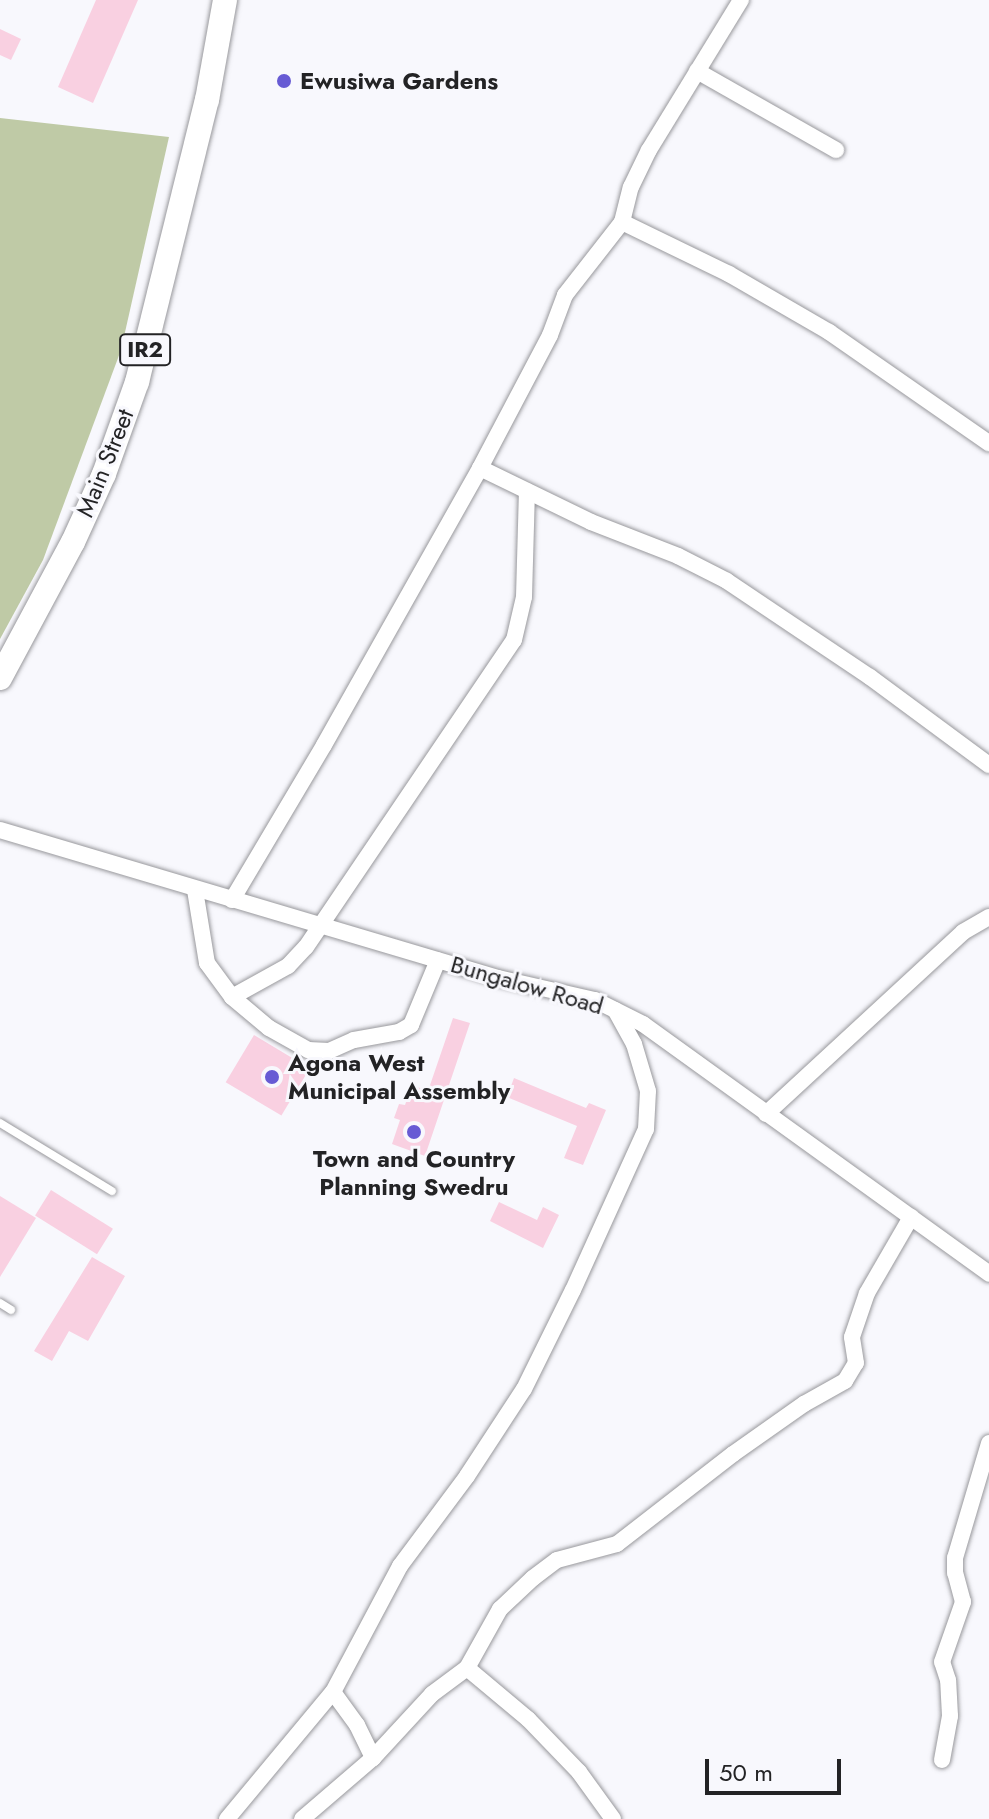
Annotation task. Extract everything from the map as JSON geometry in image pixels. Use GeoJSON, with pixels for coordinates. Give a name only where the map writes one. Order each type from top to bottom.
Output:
{"type":"FeatureCollection","features":[{"type":"Feature","properties":{"kind":"main road","name":"Main Street"},"geometry":{"type":"LineString","coordinates":[[0,678],[73,542],[104,474],[137,382],[207,100],[225,0]]}},
{"type":"Feature","properties":{"kind":"street"},"geometry":{"type":"LineString","coordinates":[[232,900],[324,745],[480,468],[550,335],[565,295],[622,222],[631,187],[649,150],[741,0]]}},
{"type":"Feature","properties":{"kind":"street"},"geometry":{"type":"LineString","coordinates":[[697,71],[836,150]]}},
{"type":"Feature","properties":{"kind":"street"},"geometry":{"type":"LineString","coordinates":[[622,222],[729,274],[829,332],[989,443]]}},
{"type":"Feature","properties":{"kind":"street"},"geometry":{"type":"LineString","coordinates":[[480,468],[591,522],[678,556],[727,581],[858,669],[989,765]]}},
{"type":"Feature","properties":{"kind":"street"},"geometry":{"type":"LineString","coordinates":[[232,997],[288,966],[321,925],[514,640],[524,597],[527,491]]}},
{"type":"Feature","properties":{"kind":"street","name":"Bungalow Road"},"geometry":{"type":"LineString","coordinates":[[0,830],[541,990],[595,1000],[643,1024],[989,1274]]}},
{"type":"Feature","properties":{"kind":"street"},"geometry":{"type":"LineString","coordinates":[[195,890],[207,963],[232,997],[269,1028],[308,1050],[329,1051],[354,1040],[399,1032],[411,1025],[438,960]]}},
{"type":"Feature","properties":{"kind":"street"},"geometry":{"type":"LineString","coordinates":[[766,1114],[963,932],[989,917]]}},
{"type":"Feature","properties":{"kind":"street"},"geometry":{"type":"LineString","coordinates":[[227,1819],[333,1692],[400,1566],[467,1476],[524,1389],[646,1129],[648,1091],[634,1044],[615,1010]]}},
{"type":"Feature","properties":{"kind":"street"},"geometry":{"type":"LineString","coordinates":[[311,1817],[373,1758],[432,1694],[467,1668],[500,1609],[533,1578],[557,1560],[617,1544],[733,1454],[804,1404],[845,1381],[856,1363],[852,1337],[867,1293],[911,1217]]}},
{"type":"Feature","properties":{"kind":"street"},"geometry":{"type":"LineString","coordinates":[[942,1760],[950,1716],[948,1680],[942,1662],[963,1602],[955,1573],[955,1558],[989,1443]]}},
{"type":"Feature","properties":{"kind":"street"},"geometry":{"type":"LineString","coordinates":[[467,1668],[579,1772],[613,1819]]}},
{"type":"Feature","properties":{"kind":"street"},"geometry":{"type":"LineString","coordinates":[[333,1692],[357,1725],[373,1758]]}},
{"type":"Feature","properties":{"kind":"lane"},"geometry":{"type":"LineString","coordinates":[[0,1123],[112,1191]]}},
{"type":"Feature","properties":{"kind":"lane"},"geometry":{"type":"LineString","coordinates":[[0,1303],[11,1310]]}},
{"type":"Feature","properties":{"kind":"green space"},"geometry":{"type":"Polygon","coordinates":[[[0,118],[169,137],[121,350],[43,560],[0,639],[0,118]]]}},
{"type":"Feature","properties":{"kind":"building"},"geometry":{"type":"Polygon","coordinates":[[[96,0],[138,0],[93,103],[58,87],[96,0]]]}},
{"type":"Feature","properties":{"kind":"building"},"geometry":{"type":"Polygon","coordinates":[[[0,29],[21,39],[11,60],[0,55],[0,29]]]}},
{"type":"Feature","properties":{"kind":"building","name":"Town and Country Planning Swedru"},"geometry":{"type":"Polygon","coordinates":[[[453,1018],[470,1023],[425,1156],[392,1144],[400,1120],[394,1118],[399,1104],[405,1105],[412,1085],[428,1091],[453,1018]]]}},
{"type":"Feature","properties":{"kind":"building"},"geometry":{"type":"Polygon","coordinates":[[[254,1035],[310,1068],[281,1116],[226,1082],[254,1035]]]}},
{"type":"Feature","properties":{"kind":"building"},"geometry":{"type":"Polygon","coordinates":[[[514,1078],[586,1108],[589,1103],[606,1110],[583,1165],[564,1158],[577,1126],[507,1097],[514,1078]]]}},
{"type":"Feature","properties":{"kind":"building"},"geometry":{"type":"Polygon","coordinates":[[[51,1190],[113,1229],[97,1254],[35,1215],[51,1190]]]}},
{"type":"Feature","properties":{"kind":"building"},"geometry":{"type":"Polygon","coordinates":[[[0,1196],[36,1218],[0,1277],[0,1196]]]}},
{"type":"Feature","properties":{"kind":"building"},"geometry":{"type":"Polygon","coordinates":[[[499,1202],[537,1220],[543,1207],[559,1215],[543,1248],[490,1221],[499,1202]]]}},
{"type":"Feature","properties":{"kind":"building"},"geometry":{"type":"Polygon","coordinates":[[[92,1257],[125,1276],[88,1341],[69,1331],[52,1361],[34,1351],[92,1257]]]}},
{"type":"Feature","properties":{"kind":"place","name":"Ewusiwa Gardens"},"geometry":{"type":"Point","coordinates":[284,81]}},
{"type":"Feature","properties":{"kind":"place","name":"Agona West Municipal Assembly"},"geometry":{"type":"Point","coordinates":[272,1077]}},
{"type":"Feature","properties":{"kind":"place","name":"Town and Country Planning Swedru"},"geometry":{"type":"Point","coordinates":[414,1132]}}]}
